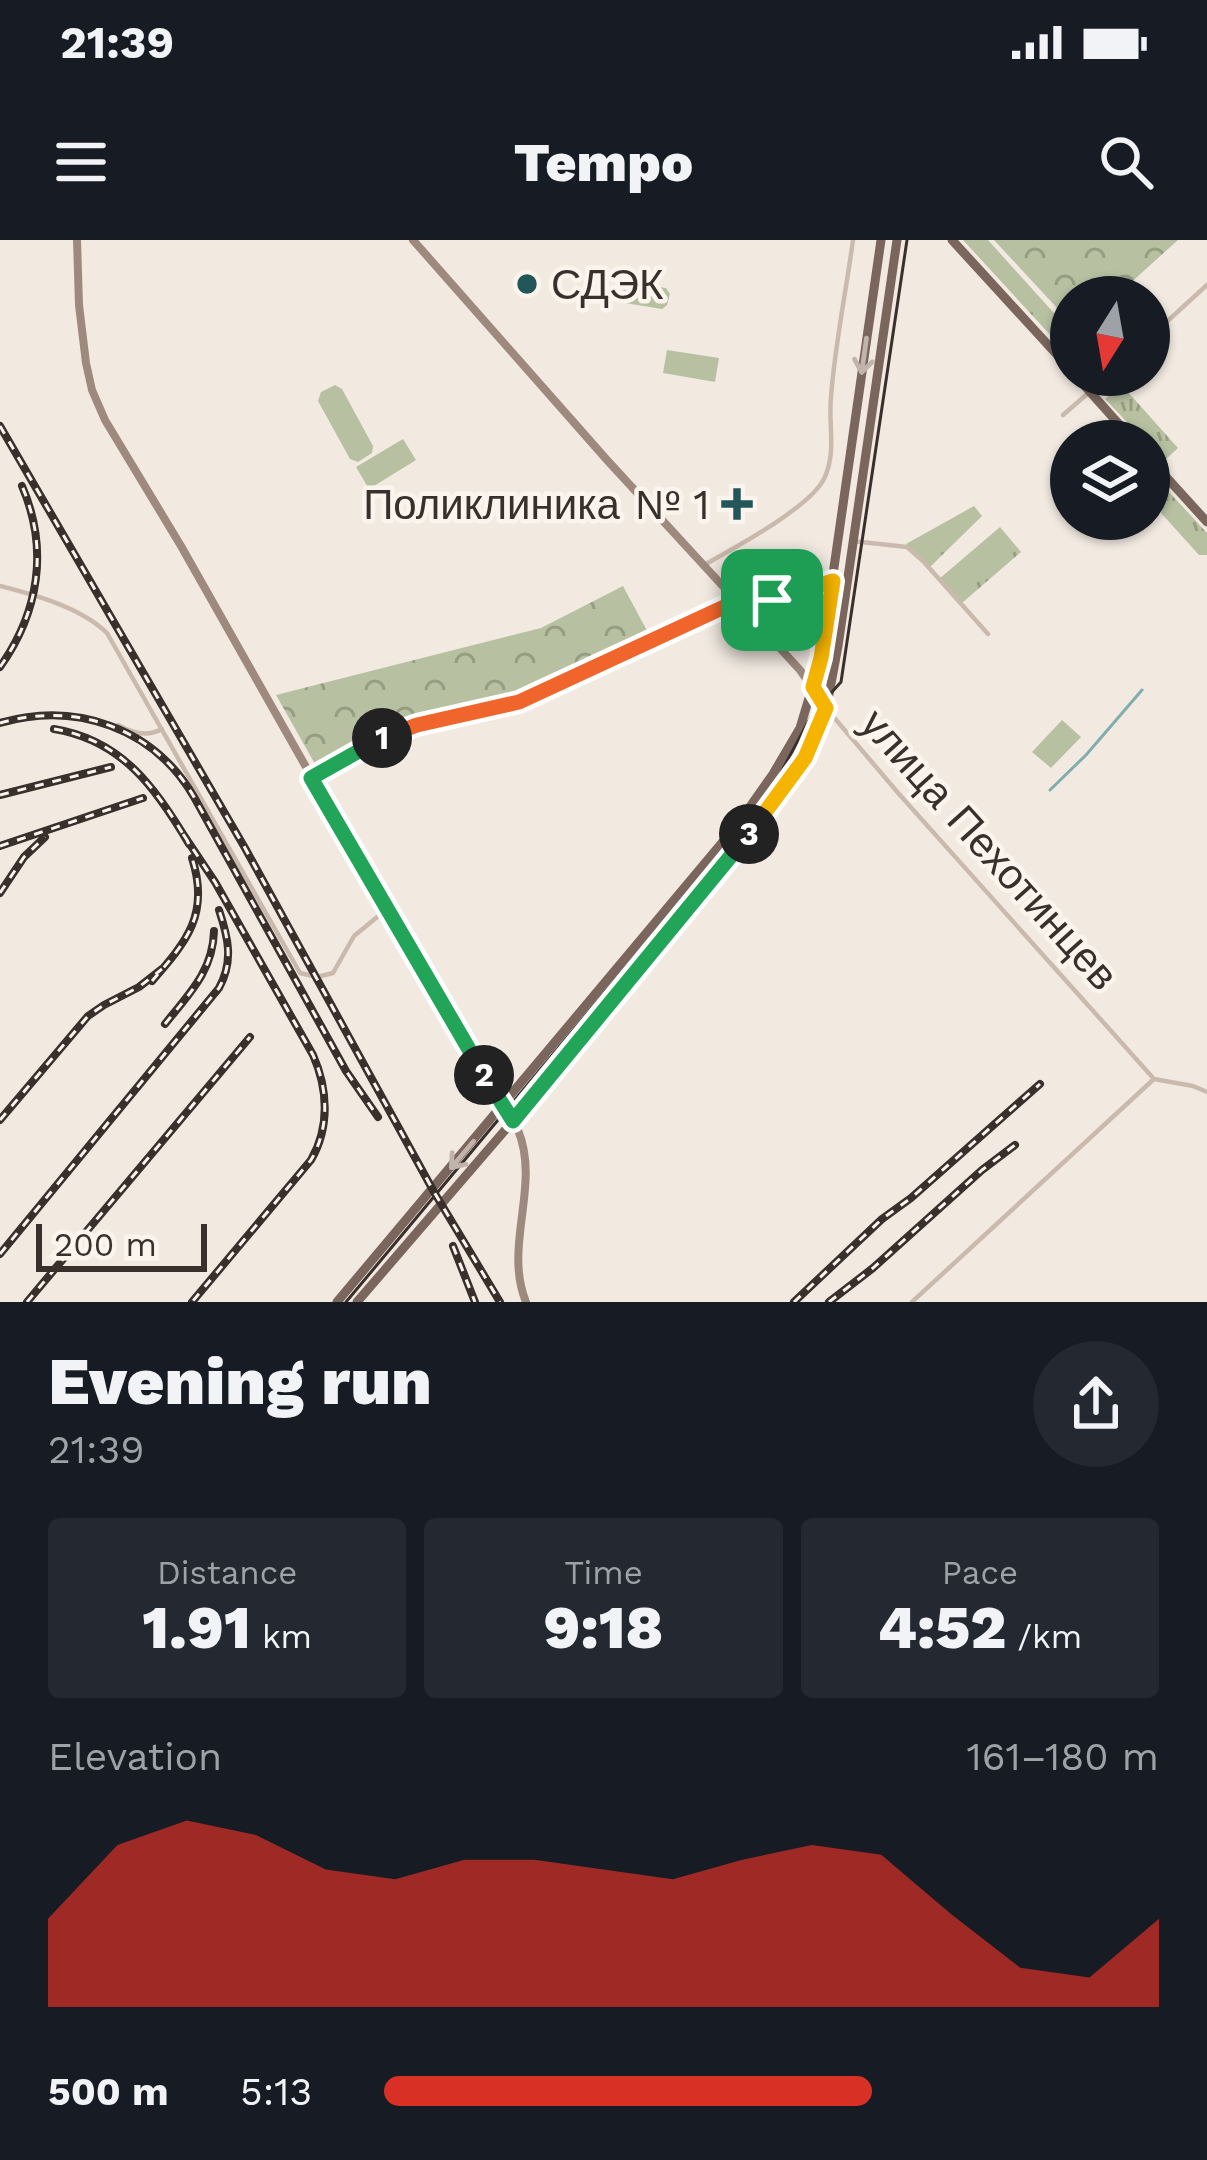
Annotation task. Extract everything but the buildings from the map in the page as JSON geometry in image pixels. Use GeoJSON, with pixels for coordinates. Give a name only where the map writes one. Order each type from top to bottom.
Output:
{"type":"FeatureCollection","features":[{"type":"Feature","properties":{"kind":"main road"},"geometry":{"type":"LineString","coordinates":[[76,240],[81,328],[88,378],[98,404],[523,1142],[526,1162],[517,1258],[526,1302]]}},
{"type":"Feature","properties":{"kind":"main road","name":"улица Пехотинцев"},"geometry":{"type":"LineString","coordinates":[[413,240],[748,613],[826,708]]}},
{"type":"Feature","properties":{"kind":"main road"},"geometry":{"type":"LineString","coordinates":[[337,1302],[759,796],[800,728],[821,658],[881,240]]}},
{"type":"Feature","properties":{"kind":"main road"},"geometry":{"type":"LineString","coordinates":[[358,1302],[513,1121],[805,758],[826,708],[838,646],[897,240]]}},
{"type":"Feature","properties":{"kind":"main road"},"geometry":{"type":"LineString","coordinates":[[952,240],[1050,347]]}},
{"type":"Feature","properties":{"kind":"main road"},"geometry":{"type":"LineString","coordinates":[[1094,396],[1115,420]]}},
{"type":"Feature","properties":{"kind":"main road"},"geometry":{"type":"LineString","coordinates":[[1170,481],[1207,522]]}},
{"type":"Feature","properties":{"kind":"street"},"geometry":{"type":"LineString","coordinates":[[704,565],[805,501],[824,479],[853,240]]}},
{"type":"Feature","properties":{"kind":"street"},"geometry":{"type":"LineString","coordinates":[[1170,319],[1207,285]]}},
{"type":"Feature","properties":{"kind":"street"},"geometry":{"type":"LineString","coordinates":[[1063,415],[1085,396]]}},
{"type":"Feature","properties":{"kind":"street"},"geometry":{"type":"LineString","coordinates":[[852,541],[907,547],[988,634]]}},
{"type":"Feature","properties":{"kind":"street"},"geometry":{"type":"LineString","coordinates":[[748,613],[772,600],[833,581]]}},
{"type":"Feature","properties":{"kind":"street"},"geometry":{"type":"LineString","coordinates":[[0,586],[76,612],[101,627],[300,973],[330,975],[358,932],[387,909]]}},
{"type":"Feature","properties":{"kind":"street"},"geometry":{"type":"LineString","coordinates":[[311,778],[390,734],[519,702],[737,601]]}},
{"type":"Feature","properties":{"kind":"street","name":"улица Пехотинцев"},"geometry":{"type":"LineString","coordinates":[[826,708],[1154,1079]]}},
{"type":"Feature","properties":{"kind":"street"},"geometry":{"type":"LineString","coordinates":[[118,725],[153,734],[162,729]]}},
{"type":"Feature","properties":{"kind":"street"},"geometry":{"type":"LineString","coordinates":[[912,1302],[1154,1079],[1207,1092]]}},
{"type":"Feature","properties":{"kind":"green space"},"geometry":{"type":"Polygon","coordinates":[[[963,240],[988,240],[1050,309],[1050,335],[963,240]]]}},
{"type":"Feature","properties":{"kind":"green space"},"geometry":{"type":"Polygon","coordinates":[[[994,240],[1178,240],[1138,276],[1050,276],[1050,300],[994,240]]]}},
{"type":"Feature","properties":{"kind":"green space"},"geometry":{"type":"Polygon","coordinates":[[[625,284],[666,288],[670,294],[667,305],[662,309],[625,303],[625,284]]]}},
{"type":"Feature","properties":{"kind":"green space"},"geometry":{"type":"Polygon","coordinates":[[[667,350],[719,358],[715,382],[663,373],[667,350]]]}},
{"type":"Feature","properties":{"kind":"green space"},"geometry":{"type":"Polygon","coordinates":[[[335,385],[342,389],[373,446],[372,453],[358,462],[350,459],[318,401],[321,392],[335,385]]]}},
{"type":"Feature","properties":{"kind":"green space"},"geometry":{"type":"Polygon","coordinates":[[[1131,396],[1153,420],[1125,420],[1105,399],[1131,396]]]}},
{"type":"Feature","properties":{"kind":"green space"},"geometry":{"type":"Polygon","coordinates":[[[403,439],[416,460],[369,489],[356,467],[403,439]]]}},
{"type":"Feature","properties":{"kind":"green space"},"geometry":{"type":"Polygon","coordinates":[[[1170,493],[1207,533],[1207,555],[1199,555],[1170,523],[1170,493]]]}},
{"type":"Feature","properties":{"kind":"green space"},"geometry":{"type":"Polygon","coordinates":[[[974,506],[982,516],[929,568],[906,544],[974,506]]]}},
{"type":"Feature","properties":{"kind":"green space"},"geometry":{"type":"Polygon","coordinates":[[[1000,527],[1021,552],[962,603],[939,579],[1000,527]]]}},
{"type":"Feature","properties":{"kind":"green space"},"geometry":{"type":"Polygon","coordinates":[[[623,586],[651,638],[536,693],[387,731],[319,771],[276,695],[541,628],[623,586]]]}},
{"type":"Feature","properties":{"kind":"green space"},"geometry":{"type":"Polygon","coordinates":[[[1062,720],[1081,737],[1051,768],[1032,752],[1062,720]]]}},
{"type":"Feature","properties":{"kind":"waterway"},"geometry":{"type":"LineString","coordinates":[[1050,790],[1142,690]]}},
{"type":"Feature","properties":{"kind":"tram line"},"geometry":{"type":"LineString","coordinates":[[346,1302],[741,829],[773,787],[813,713],[841,682],[907,240]]}},
{"type":"Feature","properties":{"kind":"railway"},"geometry":{"type":"LineString","coordinates":[[0,426],[500,1302]]}},
{"type":"Feature","properties":{"kind":"railway"},"geometry":{"type":"LineString","coordinates":[[0,667],[24,624],[36,580],[35,533],[22,486]]}},
{"type":"Feature","properties":{"kind":"railway"},"geometry":{"type":"LineString","coordinates":[[0,723],[29,717],[84,719],[135,737],[158,753],[194,797],[346,1071],[378,1117]]}},
{"type":"Feature","properties":{"kind":"railway"},"geometry":{"type":"LineString","coordinates":[[54,729],[118,755],[150,786],[189,844]]}},
{"type":"Feature","properties":{"kind":"railway"},"geometry":{"type":"LineString","coordinates":[[0,795],[111,767]]}},
{"type":"Feature","properties":{"kind":"railway"},"geometry":{"type":"LineString","coordinates":[[0,846],[143,798]]}},
{"type":"Feature","properties":{"kind":"railway"},"geometry":{"type":"LineString","coordinates":[[183,834],[313,1055],[325,1108],[311,1160],[192,1302]]}},
{"type":"Feature","properties":{"kind":"railway"},"geometry":{"type":"LineString","coordinates":[[0,893],[24,857],[45,837]]}},
{"type":"Feature","properties":{"kind":"railway"},"geometry":{"type":"LineString","coordinates":[[152,981],[192,926],[198,895],[192,858]]}},
{"type":"Feature","properties":{"kind":"railway"},"geometry":{"type":"LineString","coordinates":[[0,1254],[219,988],[228,949],[219,910]]}},
{"type":"Feature","properties":{"kind":"railway"},"geometry":{"type":"LineString","coordinates":[[165,1024],[204,970],[214,931]]}},
{"type":"Feature","properties":{"kind":"railway"},"geometry":{"type":"LineString","coordinates":[[0,1120],[88,1016],[162,969]]}},
{"type":"Feature","properties":{"kind":"railway"},"geometry":{"type":"LineString","coordinates":[[27,1302],[250,1037]]}},
{"type":"Feature","properties":{"kind":"railway"},"geometry":{"type":"LineString","coordinates":[[794,1302],[882,1219],[1040,1084]]}},
{"type":"Feature","properties":{"kind":"railway"},"geometry":{"type":"LineString","coordinates":[[829,1302],[1015,1145]]}},
{"type":"Feature","properties":{"kind":"railway"},"geometry":{"type":"LineString","coordinates":[[453,1246],[475,1302]]}},
{"type":"Feature","properties":{"kind":"place","name":"СДЭК"},"geometry":{"type":"Point","coordinates":[527,284]}},
{"type":"Feature","properties":{"kind":"place","name":"Поликлиника № 1"},"geometry":{"type":"Point","coordinates":[737,504]}},
{"type":"Feature","properties":{"kind":"route"},"geometry":{"type":"LineString","coordinates":[[833,581],[813,687],[826,708],[805,758],[751,832],[513,1121],[311,778],[405,728],[519,702],[737,601],[748,613],[772,600],[833,581]]}}]}
